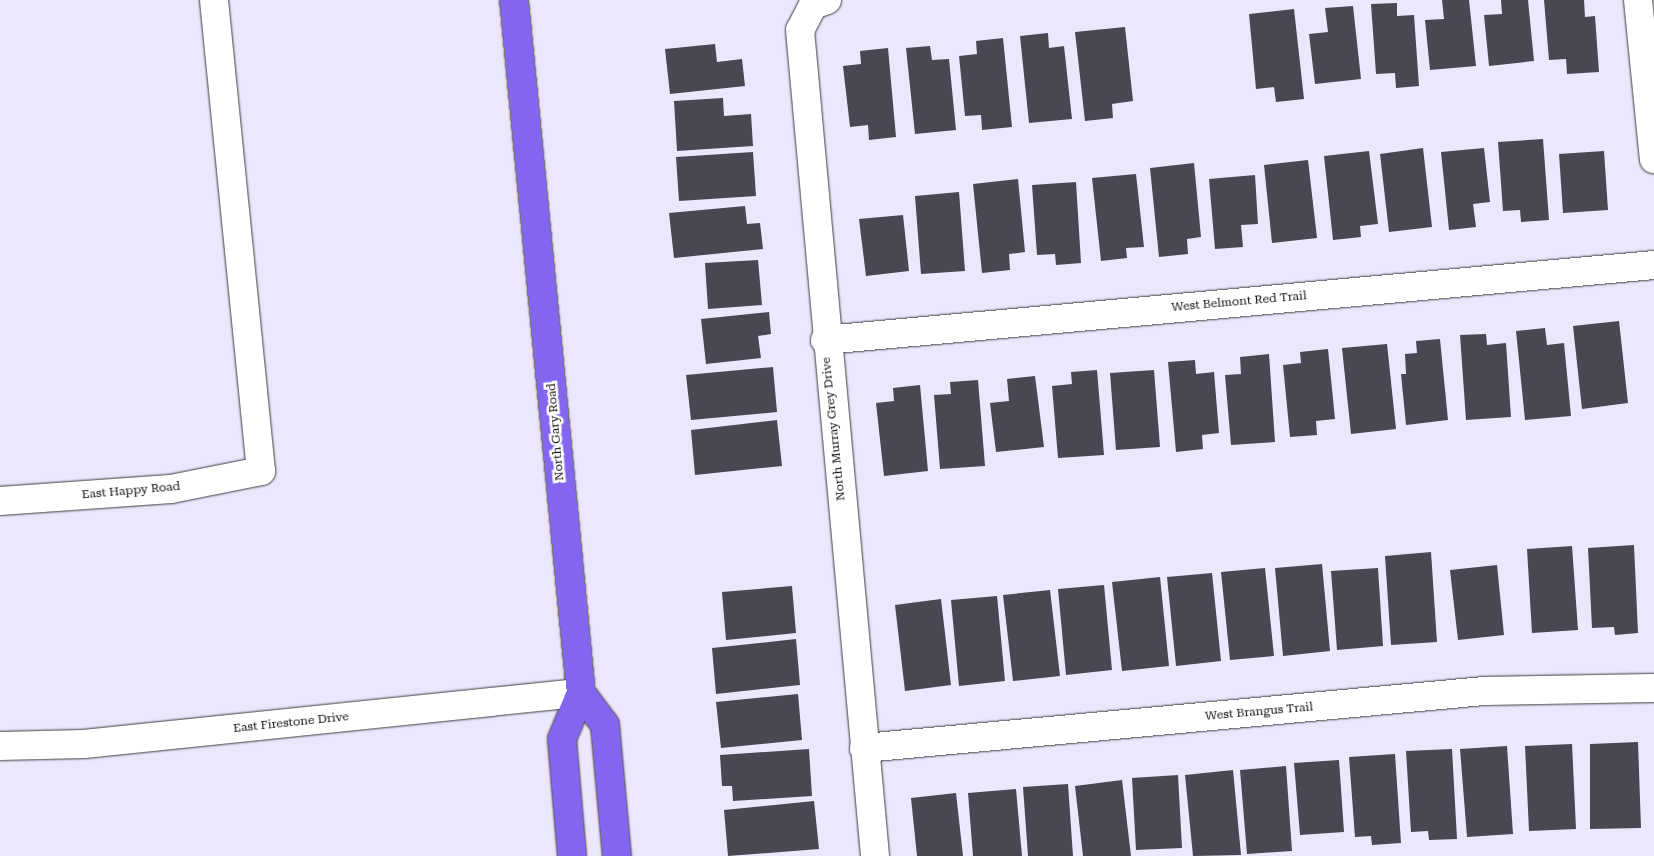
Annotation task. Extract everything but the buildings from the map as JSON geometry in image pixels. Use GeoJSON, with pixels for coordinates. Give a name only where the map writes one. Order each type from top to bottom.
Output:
{"type":"FeatureCollection","features":[{"type":"Feature","properties":{"kind":"main road","name":"North Gary Road"},"geometry":{"type":"LineString","coordinates":[[514,0],[581,693]]}},
{"type":"Feature","properties":{"kind":"main road"},"geometry":{"type":"LineString","coordinates":[[572,856],[562,739],[581,693]]}},
{"type":"Feature","properties":{"kind":"main road"},"geometry":{"type":"LineString","coordinates":[[581,693],[605,725],[617,856]]}},
{"type":"Feature","properties":{"kind":"street","name":"East Happy Road"},"geometry":{"type":"LineString","coordinates":[[0,501],[171,489],[261,471],[214,0]]}},
{"type":"Feature","properties":{"kind":"street"},"geometry":{"type":"LineString","coordinates":[[1638,0],[1654,159]]}},
{"type":"Feature","properties":{"kind":"street","name":"North Murray Grey Drive"},"geometry":{"type":"LineString","coordinates":[[820,3],[800,30],[825,340],[875,856]]}},
{"type":"Feature","properties":{"kind":"street","name":"West Belmont Red Trail"},"geometry":{"type":"LineString","coordinates":[[825,340],[1654,265]]}},
{"type":"Feature","properties":{"kind":"street","name":"West Brangus Trail"},"geometry":{"type":"LineString","coordinates":[[864,748],[1484,691],[1654,688]]}},
{"type":"Feature","properties":{"kind":"street","name":"East Firestone Drive"},"geometry":{"type":"LineString","coordinates":[[0,746],[84,744],[581,693]]}}]}
